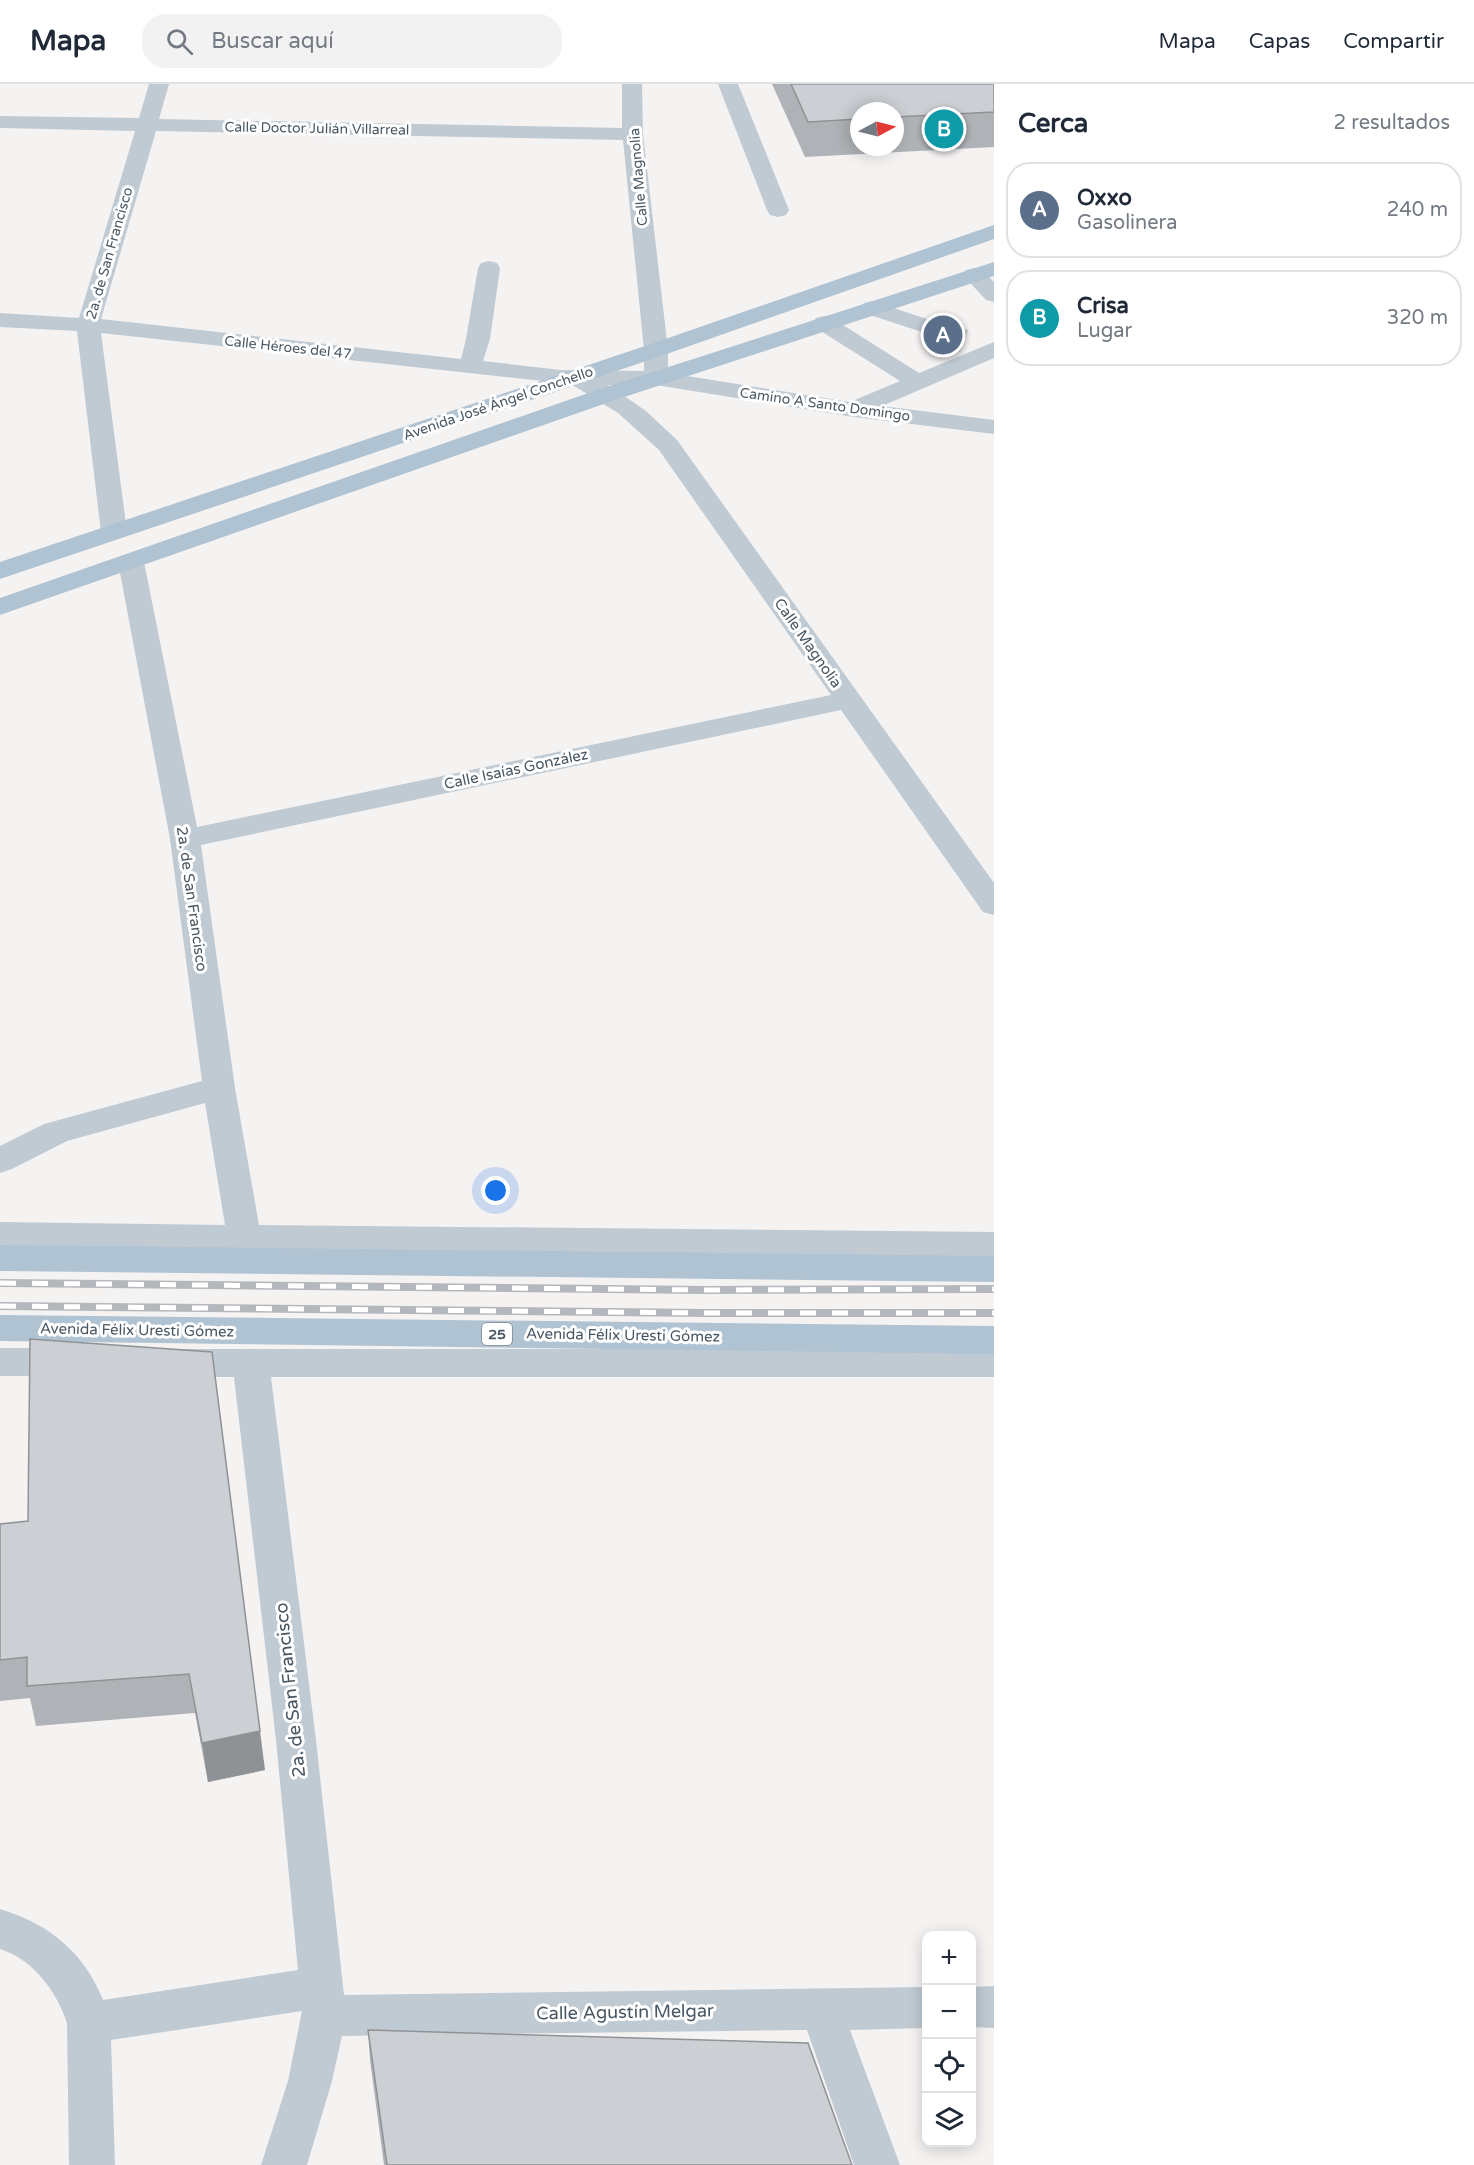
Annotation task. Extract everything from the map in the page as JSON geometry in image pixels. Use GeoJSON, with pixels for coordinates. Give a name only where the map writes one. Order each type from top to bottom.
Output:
{"type":"FeatureCollection","features":[{"type":"Feature","properties":{"kind":"main road","name":"Avenida José Ángel Conchello"},"geometry":{"type":"LineString","coordinates":[[0,572],[656,350],[994,232]]}},
{"type":"Feature","properties":{"kind":"main road","name":"Avenida José Ángel Conchello"},"geometry":{"type":"LineString","coordinates":[[0,608],[609,394],[984,272]]}},
{"type":"Feature","properties":{"kind":"main road"},"geometry":{"type":"LineString","coordinates":[[0,1258],[994,1269]]}},
{"type":"Feature","properties":{"kind":"main road","name":"Avenida Félix Uresti Gómez"},"geometry":{"type":"LineString","coordinates":[[0,1328],[994,1340]]}},
{"type":"Feature","properties":{"kind":"street","name":"2a. de San Francisco"},"geometry":{"type":"LineString","coordinates":[[114,532],[88,325],[159,84]]}},
{"type":"Feature","properties":{"kind":"street","name":"Calle Magnolia"},"geometry":{"type":"LineString","coordinates":[[632,84],[633,134],[656,350],[656,378]]}},
{"type":"Feature","properties":{"kind":"street"},"geometry":{"type":"LineString","coordinates":[[728,84],[778,210]]}},
{"type":"Feature","properties":{"kind":"street","name":"Calle Doctor Julián Villarreal"},"geometry":{"type":"LineString","coordinates":[[0,122],[633,134]]}},
{"type":"Feature","properties":{"kind":"street"},"geometry":{"type":"LineString","coordinates":[[470,367],[478,339],[489,268]]}},
{"type":"Feature","properties":{"kind":"street"},"geometry":{"type":"LineString","coordinates":[[984,272],[994,295]]}},
{"type":"Feature","properties":{"kind":"street"},"geometry":{"type":"LineString","coordinates":[[872,308],[928,327]]}},
{"type":"Feature","properties":{"kind":"street","name":"Calle Héroes del 47"},"geometry":{"type":"LineString","coordinates":[[0,320],[88,325],[575,377]]}},
{"type":"Feature","properties":{"kind":"street"},"geometry":{"type":"LineString","coordinates":[[824,323],[918,382]]}},
{"type":"Feature","properties":{"kind":"street"},"geometry":{"type":"LineString","coordinates":[[964,341],[993,350]]}},
{"type":"Feature","properties":{"kind":"street"},"geometry":{"type":"LineString","coordinates":[[854,410],[993,350]]}},
{"type":"Feature","properties":{"kind":"street","name":"Calle Magnolia"},"geometry":{"type":"LineString","coordinates":[[575,377],[609,394],[640,417],[668,445],[994,905]]}},
{"type":"Feature","properties":{"kind":"street","name":"Camino A Santo Domingo"},"geometry":{"type":"LineString","coordinates":[[575,377],[656,378],[854,410],[994,427]]}},
{"type":"Feature","properties":{"kind":"street","name":"2a. de San Francisco"},"geometry":{"type":"LineString","coordinates":[[131,562],[185,839],[219,1088],[244,1238]]}},
{"type":"Feature","properties":{"kind":"street","name":"Calle Isaías González"},"geometry":{"type":"LineString","coordinates":[[185,839],[848,700]]}},
{"type":"Feature","properties":{"kind":"street"},"geometry":{"type":"LineString","coordinates":[[0,1161],[56,1132],[219,1088]]}},
{"type":"Feature","properties":{"kind":"street"},"geometry":{"type":"LineString","coordinates":[[0,1235],[994,1245]]}},
{"type":"Feature","properties":{"kind":"street"},"geometry":{"type":"LineString","coordinates":[[0,1362],[108,1363]]}},
{"type":"Feature","properties":{"kind":"street","name":"25"},"geometry":{"type":"LineString","coordinates":[[144,1363],[994,1363]]}},
{"type":"Feature","properties":{"kind":"street","name":"2a. de San Francisco"},"geometry":{"type":"LineString","coordinates":[[251,1364],[296,1740],[323,2001],[310,2081],[284,2165]]}},
{"type":"Feature","properties":{"kind":"street"},"geometry":{"type":"LineString","coordinates":[[0,1929],[36,1945],[62,1970],[78,1993],[89,2024],[92,2165]]}},
{"type":"Feature","properties":{"kind":"street","name":"Calle Agustín Melgar"},"geometry":{"type":"LineString","coordinates":[[89,2024],[323,2001],[820,2009],[922,2008]]}},
{"type":"Feature","properties":{"kind":"street"},"geometry":{"type":"LineString","coordinates":[[976,2007],[994,2007]]}},
{"type":"Feature","properties":{"kind":"street"},"geometry":{"type":"LineString","coordinates":[[820,2009],[877,2165]]}},
{"type":"Feature","properties":{"kind":"building"},"geometry":{"type":"Polygon","coordinates":[[[791,84],[994,84],[994,112],[904,117],[904,102],[850,102],[850,120],[808,122],[791,84]]]}},
{"type":"Feature","properties":{"kind":"building"},"geometry":{"type":"Polygon","coordinates":[[[30,1339],[212,1352],[260,1731],[202,1743],[189,1674],[27,1686],[27,1657],[0,1660],[0,1524],[28,1521],[30,1339]]]}},
{"type":"Feature","properties":{"kind":"building"},"geometry":{"type":"Polygon","coordinates":[[[368,2030],[808,2043],[852,2165],[387,2165],[368,2030]]]}},
{"type":"Feature","properties":{"kind":"tunnel"},"geometry":{"type":"LineString","coordinates":[[928,327],[964,341]]}},
{"type":"Feature","properties":{"kind":"railway"},"geometry":{"type":"LineString","coordinates":[[0,1283],[704,1290],[994,1289]]}},
{"type":"Feature","properties":{"kind":"railway"},"geometry":{"type":"LineString","coordinates":[[0,1306],[708,1313],[994,1313]]}},
{"type":"Feature","properties":{"kind":"place","name":"Crisa"},"geometry":{"type":"Point","coordinates":[944,129]}},
{"type":"Feature","properties":{"kind":"place","name":"Oxxo"},"geometry":{"type":"Point","coordinates":[943,335]}}]}
